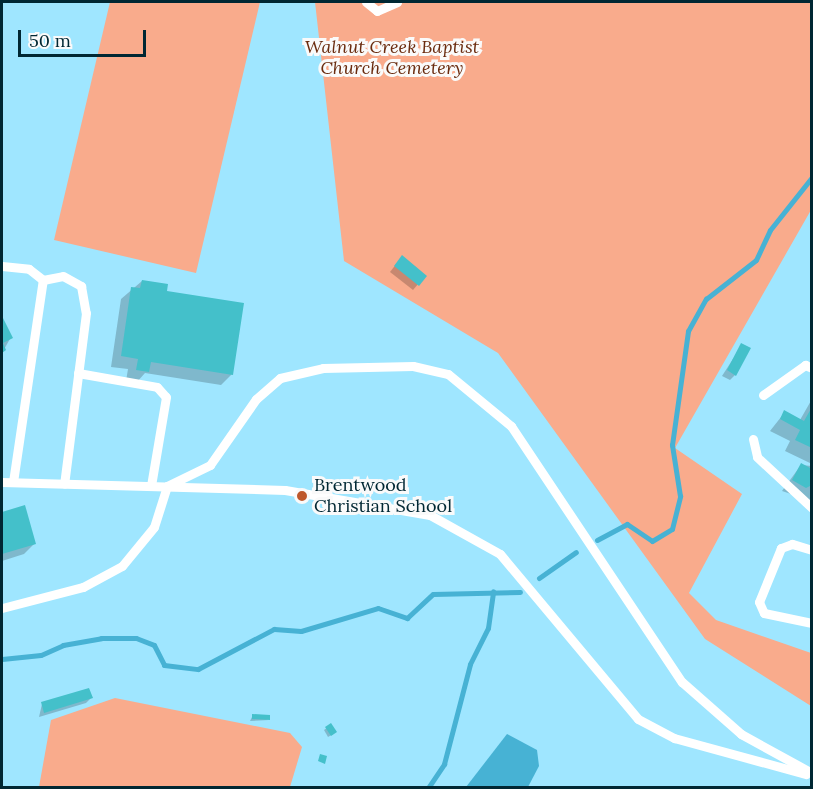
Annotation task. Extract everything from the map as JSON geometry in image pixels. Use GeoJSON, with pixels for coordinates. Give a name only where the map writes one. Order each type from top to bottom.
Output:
{"type":"FeatureCollection","features":[{"type":"Feature","properties":{"kind":"lane"},"geometry":{"type":"LineString","coordinates":[[366,2],[377,11],[397,2]]}},
{"type":"Feature","properties":{"kind":"lane"},"geometry":{"type":"LineString","coordinates":[[2,266],[29,269],[43,280],[63,276],[81,286],[87,313],[64,484]]}},
{"type":"Feature","properties":{"kind":"lane"},"geometry":{"type":"LineString","coordinates":[[13,482],[43,280]]}},
{"type":"Feature","properties":{"kind":"lane"},"geometry":{"type":"LineString","coordinates":[[763,395],[805,365],[812,368]]}},
{"type":"Feature","properties":{"kind":"lane"},"geometry":{"type":"LineString","coordinates":[[2,608],[83,586],[122,566],[154,527],[167,486],[210,465],[256,399],[280,378],[323,368],[402,366],[448,374],[511,426],[682,682],[741,734],[812,774]]}},
{"type":"Feature","properties":{"kind":"lane"},"geometry":{"type":"LineString","coordinates":[[78,373],[157,387],[166,397],[151,486]]}},
{"type":"Feature","properties":{"kind":"lane"},"geometry":{"type":"LineString","coordinates":[[753,439],[757,457],[812,508]]}},
{"type":"Feature","properties":{"kind":"lane"},"geometry":{"type":"LineString","coordinates":[[2,482],[285,490],[430,515],[500,554],[638,719],[674,738],[812,774]]}},
{"type":"Feature","properties":{"kind":"lane"},"geometry":{"type":"LineString","coordinates":[[812,550],[792,544],[781,548],[759,602],[764,613],[812,623]]}},
{"type":"Feature","properties":{"kind":"green space"},"geometry":{"type":"Polygon","coordinates":[[[110,2],[260,2],[196,273],[54,240],[110,2]]]}},
{"type":"Feature","properties":{"kind":"green space","name":"Walnut Creek Baptist Church Cemetery"},"geometry":{"type":"Polygon","coordinates":[[[315,2],[811,2],[811,210],[675,448],[742,494],[689,593],[716,620],[811,653],[811,706],[705,639],[498,353],[344,261],[315,2]]]}},
{"type":"Feature","properties":{"kind":"green space"},"geometry":{"type":"Polygon","coordinates":[[[115,698],[290,733],[302,747],[290,787],[39,787],[51,720],[115,698]]]}},
{"type":"Feature","properties":{"kind":"water"},"geometry":{"type":"Polygon","coordinates":[[[507,734],[537,750],[539,766],[528,787],[466,787],[507,734]]]}},
{"type":"Feature","properties":{"kind":"building"},"geometry":{"type":"Polygon","coordinates":[[[402,255],[427,276],[419,286],[394,266],[402,255]]]}},
{"type":"Feature","properties":{"kind":"building"},"geometry":{"type":"Polygon","coordinates":[[[142,280],[168,284],[167,291],[244,303],[233,375],[151,362],[149,372],[136,370],[138,359],[121,356],[131,287],[140,288],[142,280]]]}},
{"type":"Feature","properties":{"kind":"building"},"geometry":{"type":"Polygon","coordinates":[[[2,316],[13,338],[3,343],[6,350],[2,353],[2,316]]]}},
{"type":"Feature","properties":{"kind":"building"},"geometry":{"type":"Polygon","coordinates":[[[741,343],[751,348],[736,376],[727,370],[741,343]]]}},
{"type":"Feature","properties":{"kind":"building"},"geometry":{"type":"Polygon","coordinates":[[[812,407],[812,448],[795,440],[800,430],[780,419],[784,410],[804,421],[812,407]]]}},
{"type":"Feature","properties":{"kind":"building"},"geometry":{"type":"Polygon","coordinates":[[[801,463],[812,469],[812,485],[806,488],[792,480],[801,463]]]}},
{"type":"Feature","properties":{"kind":"building"},"geometry":{"type":"Polygon","coordinates":[[[25,505],[36,544],[2,554],[2,512],[25,505]]]}},
{"type":"Feature","properties":{"kind":"building"},"geometry":{"type":"Polygon","coordinates":[[[89,688],[93,698],[44,713],[41,702],[89,688]]]}},
{"type":"Feature","properties":{"kind":"building"},"geometry":{"type":"Polygon","coordinates":[[[252,714],[270,715],[270,720],[252,719],[252,714]]]}},
{"type":"Feature","properties":{"kind":"building"},"geometry":{"type":"Polygon","coordinates":[[[331,723],[337,732],[331,736],[325,727],[331,723]]]}},
{"type":"Feature","properties":{"kind":"building"},"geometry":{"type":"Polygon","coordinates":[[[320,754],[327,756],[325,764],[318,761],[320,754]]]}},
{"type":"Feature","properties":{"kind":"waterway"},"geometry":{"type":"LineString","coordinates":[[597,540],[627,524],[652,541],[672,529],[680,496],[672,445],[688,331],[706,299],[756,260],[770,230],[812,177]]}},
{"type":"Feature","properties":{"kind":"waterway"},"geometry":{"type":"LineString","coordinates":[[539,578],[576,552]]}},
{"type":"Feature","properties":{"kind":"waterway"},"geometry":{"type":"LineString","coordinates":[[428,788],[444,764],[470,664],[488,628],[493,591]]}},
{"type":"Feature","properties":{"kind":"waterway"},"geometry":{"type":"LineString","coordinates":[[2,659],[41,655],[63,645],[101,638],[136,638],[154,645],[164,665],[198,669],[274,629],[301,631],[378,608],[407,618],[433,594],[520,592]]}},
{"type":"Feature","properties":{"kind":"place","name":"Brentwood Christian School"},"geometry":{"type":"Point","coordinates":[302,496]}}]}
